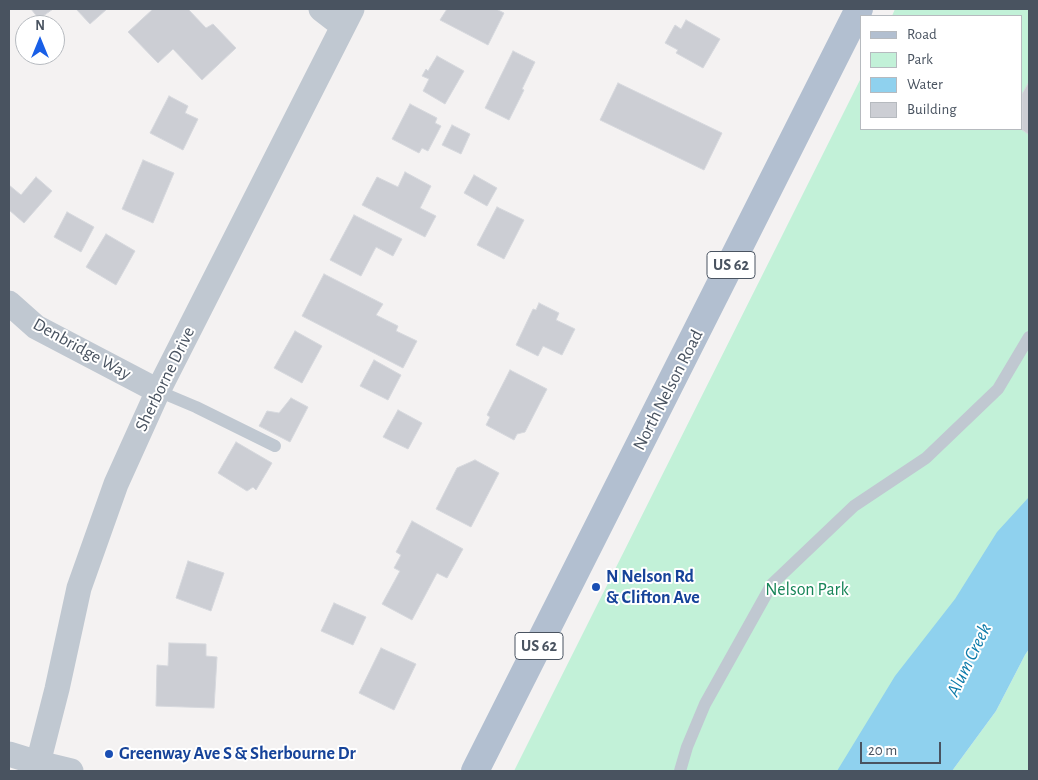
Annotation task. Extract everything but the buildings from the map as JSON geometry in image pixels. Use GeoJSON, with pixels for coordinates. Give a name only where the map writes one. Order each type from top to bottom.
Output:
{"type":"FeatureCollection","features":[{"type":"Feature","properties":{"kind":"main road","name":"North Nelson Road"},"geometry":{"type":"LineString","coordinates":[[475,771],[859,9]]}},
{"type":"Feature","properties":{"kind":"street"},"geometry":{"type":"LineString","coordinates":[[321,9],[347,18]]}},
{"type":"Feature","properties":{"kind":"street","name":"Sherborne Drive"},"geometry":{"type":"LineString","coordinates":[[37,767],[57,689],[79,588],[116,484],[158,391],[347,18]]}},
{"type":"Feature","properties":{"kind":"street","name":"Denbridge Way"},"geometry":{"type":"LineString","coordinates":[[9,303],[36,327],[158,391]]}},
{"type":"Feature","properties":{"kind":"street"},"geometry":{"type":"LineString","coordinates":[[9,754],[37,767],[71,771]]}},
{"type":"Feature","properties":{"kind":"lane"},"geometry":{"type":"LineString","coordinates":[[680,771],[687,747],[705,704],[772,584],[854,506],[926,458],[998,389],[1029,337]]}},
{"type":"Feature","properties":{"kind":"lane"},"geometry":{"type":"LineString","coordinates":[[158,391],[196,407],[275,446]]}},
{"type":"Feature","properties":{"kind":"green space","name":"Nelson Park"},"geometry":{"type":"Polygon","coordinates":[[[895,9],[1029,9],[1029,552],[933,771],[514,771],[860,80],[860,130],[1023,130],[1023,15],[892,15],[895,9]]]}},
{"type":"Feature","properties":{"kind":"green space"},"geometry":{"type":"Polygon","coordinates":[[[1029,649],[1029,771],[952,771],[996,711],[1029,649]]]}},
{"type":"Feature","properties":{"kind":"water","name":"Alum Creek"},"geometry":{"type":"Polygon","coordinates":[[[1029,497],[1029,649],[996,711],[952,771],[837,771],[895,676],[955,599],[997,532],[1029,497]]]}},
{"type":"Feature","properties":{"kind":"place","name":"N Nelson Rd & Clifton Ave"},"geometry":{"type":"Point","coordinates":[596,587]}},
{"type":"Feature","properties":{"kind":"place","name":"Greenway Ave S & Sherbourne Dr"},"geometry":{"type":"Point","coordinates":[109,754]}}]}
